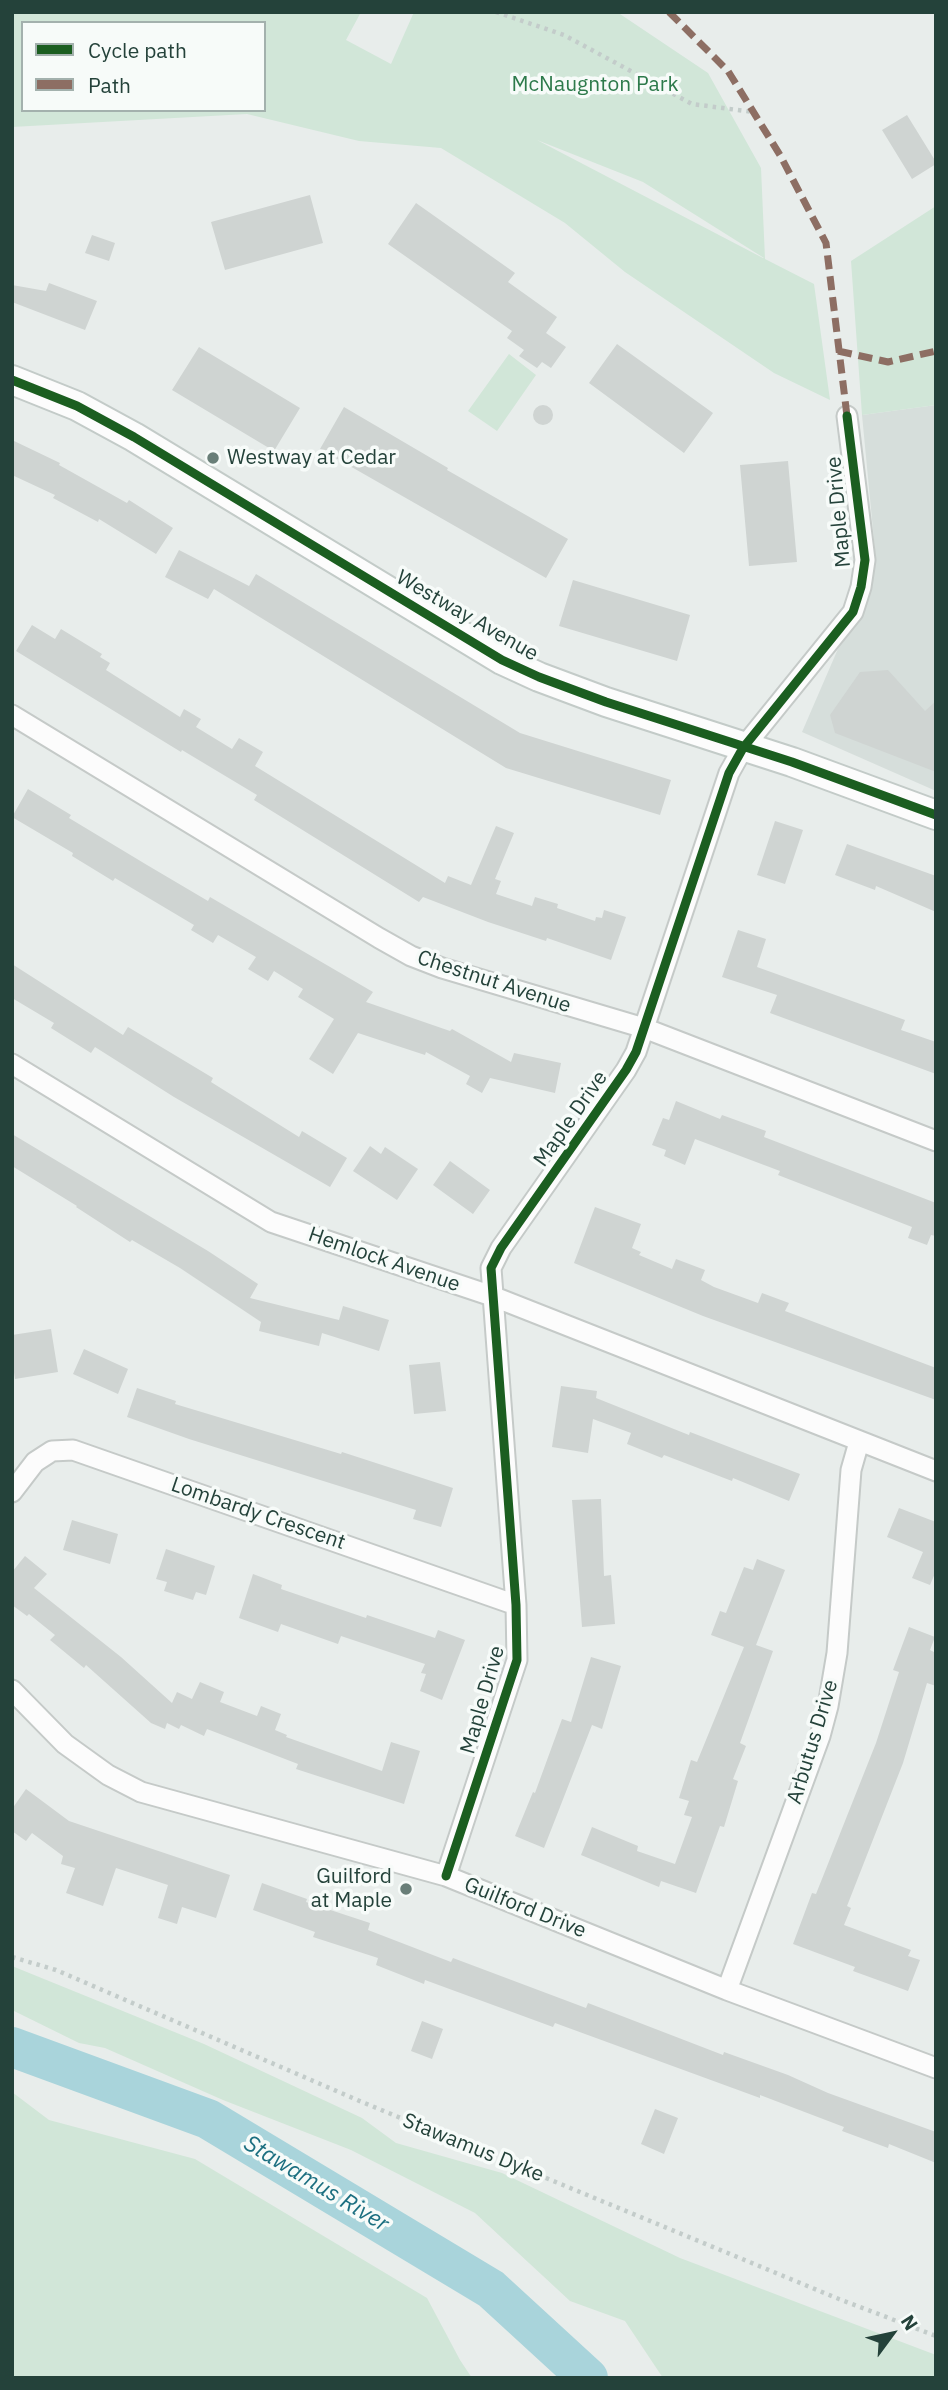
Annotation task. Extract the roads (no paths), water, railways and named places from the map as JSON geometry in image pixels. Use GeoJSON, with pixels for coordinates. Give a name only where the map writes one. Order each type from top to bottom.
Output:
{"type":"FeatureCollection","features":[{"type":"Feature","properties":{"kind":"street","name":"Westway Avenue"},"geometry":{"type":"LineString","coordinates":[[12,380],[33,386],[77,406],[134,437],[502,660],[606,702],[792,762],[936,815]]}},
{"type":"Feature","properties":{"kind":"street","name":"Maple Drive"},"geometry":{"type":"LineString","coordinates":[[446,1876],[517,1660],[516,1605],[491,1268],[500,1248],[626,1070],[644,1028],[729,773],[743,748],[853,612],[861,587],[865,560],[846,415]]}},
{"type":"Feature","properties":{"kind":"street","name":"Chestnut Avenue"},"geometry":{"type":"LineString","coordinates":[[12,715],[411,956],[442,968],[644,1028],[936,1141]]}},
{"type":"Feature","properties":{"kind":"street","name":"Hemlock Avenue"},"geometry":{"type":"LineString","coordinates":[[12,1064],[271,1222],[492,1296],[936,1471]]}},
{"type":"Feature","properties":{"kind":"street","name":"Arbutus Drive"},"geometry":{"type":"LineString","coordinates":[[727,1990],[820,1736],[828,1706],[837,1653],[851,1470],[859,1442]]}},
{"type":"Feature","properties":{"kind":"street","name":"Lombardy Crescent"},"geometry":{"type":"LineString","coordinates":[[12,1492],[35,1462],[52,1451],[73,1450],[516,1605]]}},
{"type":"Feature","properties":{"kind":"street","name":"Guilford Drive"},"geometry":{"type":"LineString","coordinates":[[12,1690],[65,1744],[108,1774],[141,1792],[446,1876],[727,1990],[936,2068]]}},
{"type":"Feature","properties":{"kind":"waterway","name":"Stawamus River"},"geometry":{"type":"LineString","coordinates":[[12,2047],[208,2119],[491,2289],[588,2378]]}},
{"type":"Feature","properties":{"kind":"place","name":"Westway at Cedar"},"geometry":{"type":"Point","coordinates":[213,458]}},
{"type":"Feature","properties":{"kind":"place","name":"Guilford at Maple"},"geometry":{"type":"Point","coordinates":[406,1889]}},
{"type":"Feature","properties":{"kind":"park label","name":"McNaugnton Park"},"geometry":{"type":"Point","coordinates":[595,85]}}]}
